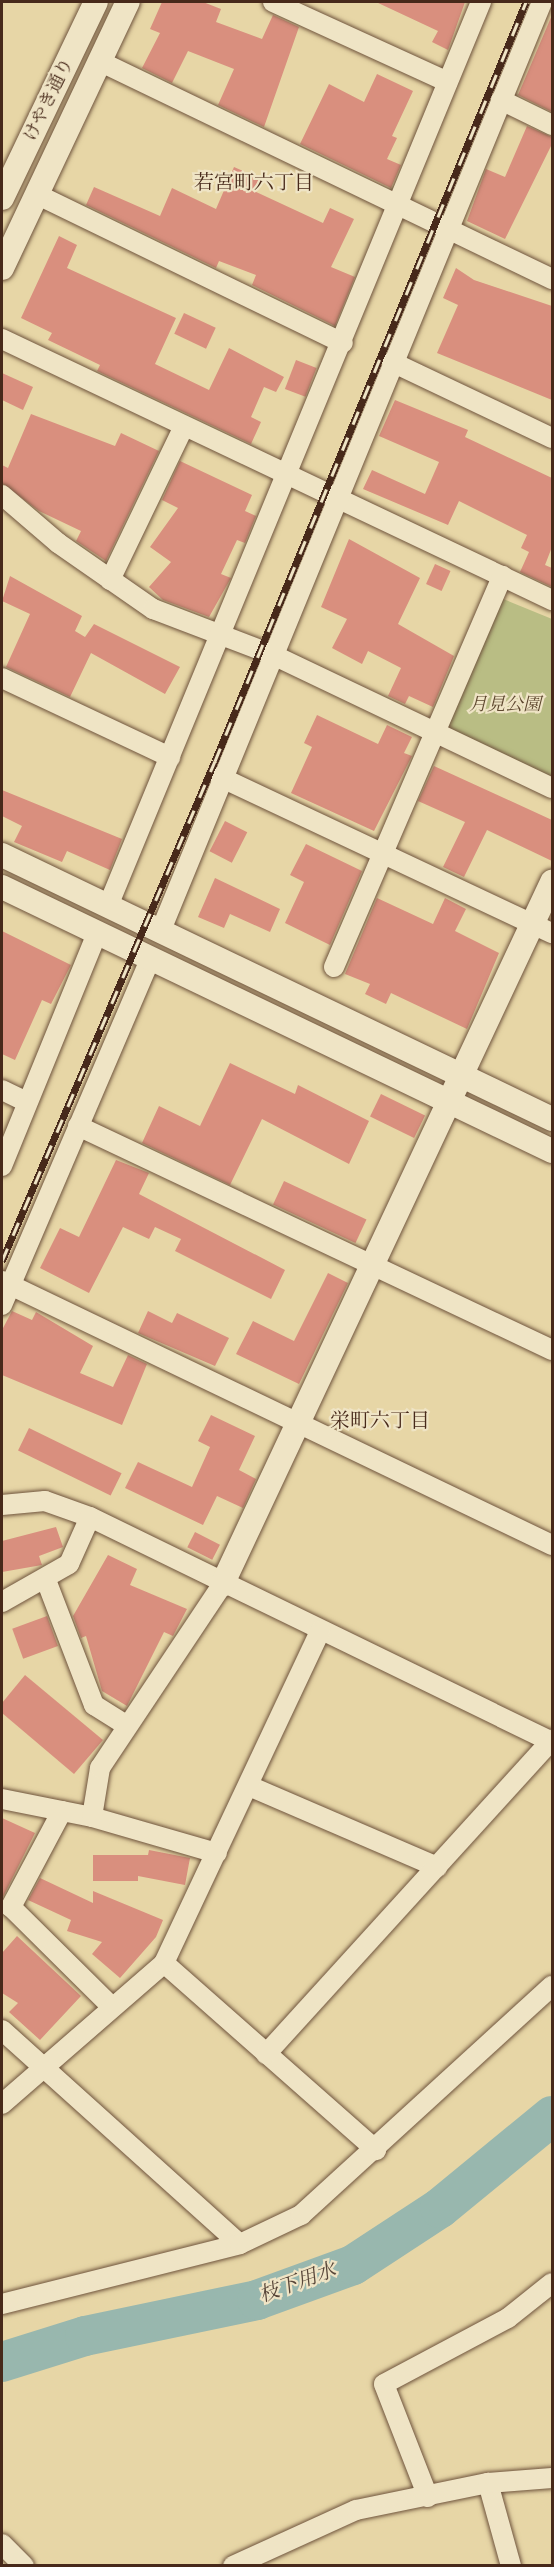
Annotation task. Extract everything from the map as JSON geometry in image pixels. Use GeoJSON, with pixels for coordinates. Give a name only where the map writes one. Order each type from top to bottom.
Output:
{"type":"FeatureCollection","features":[{"type":"Feature","properties":{"kind":"street","name":"けやき通り"},"geometry":{"type":"LineString","coordinates":[[4,186],[96,2]]}},
{"type":"Feature","properties":{"kind":"street"},"geometry":{"type":"LineString","coordinates":[[2,268],[128,2]]}},
{"type":"Feature","properties":{"kind":"street"},"geometry":{"type":"LineString","coordinates":[[273,2],[448,82]]}},
{"type":"Feature","properties":{"kind":"street"},"geometry":{"type":"LineString","coordinates":[[108,906],[222,639],[481,2]]}},
{"type":"Feature","properties":{"kind":"street"},"geometry":{"type":"LineString","coordinates":[[161,930],[220,777],[542,2]]}},
{"type":"Feature","properties":{"kind":"street"},"geometry":{"type":"LineString","coordinates":[[99,62],[552,279]]}},
{"type":"Feature","properties":{"kind":"street"},"geometry":{"type":"LineString","coordinates":[[501,100],[552,125]]}},
{"type":"Feature","properties":{"kind":"street"},"geometry":{"type":"LineString","coordinates":[[36,194],[343,343]]}},
{"type":"Feature","properties":{"kind":"street"},"geometry":{"type":"LineString","coordinates":[[2,339],[552,600]]}},
{"type":"Feature","properties":{"kind":"street"},"geometry":{"type":"LineString","coordinates":[[392,362],[552,438]]}},
{"type":"Feature","properties":{"kind":"street"},"geometry":{"type":"LineString","coordinates":[[110,580],[184,426]]}},
{"type":"Feature","properties":{"kind":"street"},"geometry":{"type":"LineString","coordinates":[[2,495],[110,580],[153,609],[222,639],[271,654],[552,788]]}},
{"type":"Feature","properties":{"kind":"street"},"geometry":{"type":"LineString","coordinates":[[334,967],[381,852],[502,576]]}},
{"type":"Feature","properties":{"kind":"street"},"geometry":{"type":"LineString","coordinates":[[2,678],[170,757]]}},
{"type":"Feature","properties":{"kind":"street"},"geometry":{"type":"LineString","coordinates":[[220,777],[543,929]]}},
{"type":"Feature","properties":{"kind":"street"},"geometry":{"type":"LineString","coordinates":[[2,855],[552,1119]]}},
{"type":"Feature","properties":{"kind":"street"},"geometry":{"type":"LineString","coordinates":[[92,1817],[100,1768],[222,1585],[448,1102],[543,929],[552,882]]}},
{"type":"Feature","properties":{"kind":"street"},"geometry":{"type":"LineString","coordinates":[[2,887],[552,1151]]}},
{"type":"Feature","properties":{"kind":"street"},"geometry":{"type":"LineString","coordinates":[[2,1166],[25,1101],[97,933]]}},
{"type":"Feature","properties":{"kind":"street"},"geometry":{"type":"LineString","coordinates":[[2,1305],[6,1283],[78,1126],[150,959]]}},
{"type":"Feature","properties":{"kind":"street"},"geometry":{"type":"LineString","coordinates":[[2,1090],[25,1101]]}},
{"type":"Feature","properties":{"kind":"street"},"geometry":{"type":"LineString","coordinates":[[78,1126],[371,1268],[552,1350]]}},
{"type":"Feature","properties":{"kind":"street"},"geometry":{"type":"LineString","coordinates":[[6,1283],[552,1545]]}},
{"type":"Feature","properties":{"kind":"street"},"geometry":{"type":"LineString","coordinates":[[2,1505],[45,1501],[90,1518],[222,1585],[552,1741],[266,2054]]}},
{"type":"Feature","properties":{"kind":"street"},"geometry":{"type":"LineString","coordinates":[[2,1602],[46,1580],[69,1564],[90,1518]]}},
{"type":"Feature","properties":{"kind":"street"},"geometry":{"type":"LineString","coordinates":[[46,1580],[94,1705],[127,1726]]}},
{"type":"Feature","properties":{"kind":"street"},"geometry":{"type":"LineString","coordinates":[[2,2104],[44,2068],[110,2005],[164,1963],[320,1631]]}},
{"type":"Feature","properties":{"kind":"street"},"geometry":{"type":"LineString","coordinates":[[249,1786],[437,1867]]}},
{"type":"Feature","properties":{"kind":"street"},"geometry":{"type":"LineString","coordinates":[[2,1799],[92,1817],[217,1853]]}},
{"type":"Feature","properties":{"kind":"street"},"geometry":{"type":"LineString","coordinates":[[62,1811],[11,1907],[110,2005]]}},
{"type":"Feature","properties":{"kind":"street"},"geometry":{"type":"LineString","coordinates":[[164,1963],[376,2150]]}},
{"type":"Feature","properties":{"kind":"street"},"geometry":{"type":"LineString","coordinates":[[2,2304],[240,2244],[301,2215],[376,2150],[552,1986]]}},
{"type":"Feature","properties":{"kind":"street"},"geometry":{"type":"LineString","coordinates":[[2,2030],[240,2244]]}},
{"type":"Feature","properties":{"kind":"street"},"geometry":{"type":"LineString","coordinates":[[428,2497],[384,2384],[508,2318],[552,2283]]}},
{"type":"Feature","properties":{"kind":"street"},"geometry":{"type":"LineString","coordinates":[[233,2565],[356,2510],[488,2483],[552,2478]]}},
{"type":"Feature","properties":{"kind":"street"},"geometry":{"type":"LineString","coordinates":[[488,2483],[511,2565]]}},
{"type":"Feature","properties":{"kind":"street"},"geometry":{"type":"LineString","coordinates":[[2,2544],[24,2565]]}},
{"type":"Feature","properties":{"kind":"green space","name":"月見公園"},"geometry":{"type":"Polygon","coordinates":[[[501,598],[552,619],[552,778],[442,730],[501,598]]]}},
{"type":"Feature","properties":{"kind":"building"},"geometry":{"type":"Polygon","coordinates":[[[162,2],[203,2],[221,9],[216,22],[262,39],[273,15],[299,27],[264,127],[218,105],[234,69],[188,51],[172,83],[142,68],[160,33],[150,29],[162,2]]]}},
{"type":"Feature","properties":{"kind":"building"},"geometry":{"type":"Polygon","coordinates":[[[376,2],[465,2],[448,50],[432,42],[438,31],[376,2]]]}},
{"type":"Feature","properties":{"kind":"building"},"geometry":{"type":"Polygon","coordinates":[[[552,15],[552,112],[518,95],[552,15]]]}},
{"type":"Feature","properties":{"kind":"building"},"geometry":{"type":"Polygon","coordinates":[[[377,74],[413,91],[392,136],[397,138],[387,159],[401,165],[391,188],[300,144],[329,84],[364,102],[377,74]]]}},
{"type":"Feature","properties":{"kind":"building"},"geometry":{"type":"Polygon","coordinates":[[[527,126],[552,137],[552,144],[505,239],[467,221],[486,169],[505,177],[527,126]]]}},
{"type":"Feature","properties":{"kind":"building"},"geometry":{"type":"Polygon","coordinates":[[[234,167],[259,178],[254,191],[323,223],[330,208],[354,219],[331,267],[355,277],[335,326],[252,285],[256,275],[219,261],[216,268],[86,205],[94,187],[160,216],[172,188],[216,209],[234,167]]]}},
{"type":"Feature","properties":{"kind":"building"},"geometry":{"type":"Polygon","coordinates":[[[59,236],[77,245],[67,268],[176,318],[155,364],[209,390],[229,348],[284,377],[276,392],[264,387],[251,417],[261,422],[251,444],[97,371],[100,365],[48,340],[52,333],[21,318],[59,236]]]}},
{"type":"Feature","properties":{"kind":"building"},"geometry":{"type":"Polygon","coordinates":[[[456,268],[474,280],[552,306],[552,400],[437,353],[458,305],[443,298],[456,268]]]}},
{"type":"Feature","properties":{"kind":"building"},"geometry":{"type":"Polygon","coordinates":[[[184,313],[216,328],[206,349],[174,334],[184,313]]]}},
{"type":"Feature","properties":{"kind":"building"},"geometry":{"type":"Polygon","coordinates":[[[296,360],[317,368],[305,397],[285,389],[296,360]]]}},
{"type":"Feature","properties":{"kind":"building"},"geometry":{"type":"Polygon","coordinates":[[[2,373],[33,387],[23,410],[2,400],[2,373]]]}},
{"type":"Feature","properties":{"kind":"building"},"geometry":{"type":"Polygon","coordinates":[[[395,400],[468,430],[465,437],[552,478],[552,547],[545,565],[552,568],[552,587],[520,572],[529,552],[521,548],[527,535],[459,501],[448,525],[363,489],[372,470],[425,494],[439,462],[379,436],[395,400]]]}},
{"type":"Feature","properties":{"kind":"building"},"geometry":{"type":"Polygon","coordinates":[[[31,414],[115,446],[121,433],[159,451],[106,561],[76,541],[81,531],[39,511],[2,483],[2,465],[8,468],[31,414]]]}},
{"type":"Feature","properties":{"kind":"building"},"geometry":{"type":"Polygon","coordinates":[[[180,461],[252,495],[245,511],[256,516],[245,543],[237,540],[221,574],[231,578],[209,617],[163,600],[149,587],[171,562],[150,547],[178,508],[162,500],[180,461]]]}},
{"type":"Feature","properties":{"kind":"building"},"geometry":{"type":"Polygon","coordinates":[[[349,539],[420,578],[398,624],[454,656],[433,707],[409,696],[405,704],[388,696],[401,668],[368,651],[362,664],[332,648],[347,619],[321,607],[349,539]]]}},
{"type":"Feature","properties":{"kind":"building"},"geometry":{"type":"Polygon","coordinates":[[[435,564],[451,571],[442,591],[426,584],[435,564]]]}},
{"type":"Feature","properties":{"kind":"building"},"geometry":{"type":"Polygon","coordinates":[[[10,576],[82,616],[75,631],[85,637],[94,624],[180,667],[165,694],[91,653],[70,697],[6,667],[30,614],[2,601],[10,576]]]}},
{"type":"Feature","properties":{"kind":"building"},"geometry":{"type":"Polygon","coordinates":[[[317,715],[378,744],[387,725],[412,737],[404,753],[412,756],[374,831],[291,793],[312,747],[304,743],[317,715]]]}},
{"type":"Feature","properties":{"kind":"building"},"geometry":{"type":"Polygon","coordinates":[[[434,766],[552,820],[552,861],[487,830],[464,877],[443,867],[465,822],[418,801],[434,766]]]}},
{"type":"Feature","properties":{"kind":"building"},"geometry":{"type":"Polygon","coordinates":[[[2,790],[122,839],[110,870],[67,851],[62,862],[14,842],[22,826],[2,816],[2,790]]]}},
{"type":"Feature","properties":{"kind":"building"},"geometry":{"type":"Polygon","coordinates":[[[225,821],[247,832],[232,863],[210,851],[225,821]]]}},
{"type":"Feature","properties":{"kind":"building"},"geometry":{"type":"Polygon","coordinates":[[[306,844],[362,871],[330,945],[285,923],[304,882],[290,875],[306,844]]]}},
{"type":"Feature","properties":{"kind":"building"},"geometry":{"type":"Polygon","coordinates":[[[215,878],[280,909],[270,932],[230,914],[224,928],[198,917],[215,878]]]}},
{"type":"Feature","properties":{"kind":"building"},"geometry":{"type":"Polygon","coordinates":[[[377,898],[433,924],[445,898],[466,909],[455,931],[499,953],[467,1029],[391,993],[386,1004],[365,994],[370,984],[345,974],[377,898]]]}},
{"type":"Feature","properties":{"kind":"building"},"geometry":{"type":"Polygon","coordinates":[[[2,931],[71,965],[51,1004],[42,1000],[15,1060],[2,1054],[2,931]]]}},
{"type":"Feature","properties":{"kind":"building"},"geometry":{"type":"Polygon","coordinates":[[[230,1063],[295,1094],[298,1085],[369,1121],[349,1164],[262,1119],[230,1185],[142,1143],[159,1106],[200,1126],[230,1063]]]}},
{"type":"Feature","properties":{"kind":"building"},"geometry":{"type":"Polygon","coordinates":[[[381,1094],[425,1115],[414,1138],[370,1116],[381,1094]]]}},
{"type":"Feature","properties":{"kind":"building"},"geometry":{"type":"Polygon","coordinates":[[[116,1160],[149,1173],[139,1194],[285,1270],[271,1299],[175,1251],[181,1239],[155,1227],[149,1239],[123,1227],[89,1293],[40,1268],[60,1228],[79,1237],[116,1160]]]}},
{"type":"Feature","properties":{"kind":"building"},"geometry":{"type":"Polygon","coordinates":[[[284,1181],[366,1219],[355,1243],[273,1205],[284,1181]]]}},
{"type":"Feature","properties":{"kind":"building"},"geometry":{"type":"Polygon","coordinates":[[[328,1273],[348,1283],[299,1384],[236,1354],[253,1321],[294,1341],[328,1273]]]}},
{"type":"Feature","properties":{"kind":"building"},"geometry":{"type":"Polygon","coordinates":[[[12,1311],[32,1320],[36,1312],[93,1346],[80,1373],[113,1387],[128,1355],[147,1364],[122,1425],[2,1375],[2,1330],[12,1311]]]}},
{"type":"Feature","properties":{"kind":"building"},"geometry":{"type":"Polygon","coordinates":[[[148,1311],[172,1323],[177,1313],[229,1338],[215,1366],[138,1333],[148,1311]]]}},
{"type":"Feature","properties":{"kind":"building"},"geometry":{"type":"Polygon","coordinates":[[[211,1415],[255,1436],[239,1470],[256,1479],[243,1508],[217,1496],[203,1525],[125,1488],[138,1462],[192,1487],[210,1447],[198,1441],[211,1415]]]}},
{"type":"Feature","properties":{"kind":"building"},"geometry":{"type":"Polygon","coordinates":[[[29,1428],[122,1473],[111,1496],[18,1450],[29,1428]]]}},
{"type":"Feature","properties":{"kind":"building"},"geometry":{"type":"Polygon","coordinates":[[[56,1527],[63,1547],[39,1556],[42,1565],[2,1572],[2,1541],[56,1527]]]}},
{"type":"Feature","properties":{"kind":"building"},"geometry":{"type":"Polygon","coordinates":[[[195,1532],[220,1545],[212,1560],[187,1547],[195,1532]]]}},
{"type":"Feature","properties":{"kind":"building"},"geometry":{"type":"Polygon","coordinates":[[[108,1555],[137,1569],[130,1585],[187,1609],[173,1636],[164,1632],[127,1706],[102,1691],[86,1636],[81,1638],[73,1616],[108,1555]]]}},
{"type":"Feature","properties":{"kind":"building"},"geometry":{"type":"Polygon","coordinates":[[[47,1616],[58,1646],[23,1659],[12,1629],[47,1616]]]}},
{"type":"Feature","properties":{"kind":"building"},"geometry":{"type":"Polygon","coordinates":[[[25,1675],[103,1740],[74,1774],[2,1713],[2,1703],[25,1675]]]}},
{"type":"Feature","properties":{"kind":"building"},"geometry":{"type":"Polygon","coordinates":[[[2,1818],[35,1833],[2,1899],[2,1818]]]}},
{"type":"Feature","properties":{"kind":"building"},"geometry":{"type":"Polygon","coordinates":[[[149,1850],[190,1858],[185,1885],[138,1876],[138,1881],[93,1881],[93,1855],[148,1855],[149,1850]]]}},
{"type":"Feature","properties":{"kind":"building"},"geometry":{"type":"Polygon","coordinates":[[[40,1878],[93,1903],[93,1891],[163,1920],[156,1937],[120,1978],[92,1954],[102,1942],[67,1931],[71,1920],[28,1900],[40,1878]]]}},
{"type":"Feature","properties":{"kind":"building"},"geometry":{"type":"Polygon","coordinates":[[[17,1936],[81,1996],[40,2040],[9,2012],[18,2003],[2,1993],[2,1953],[17,1936]]]}},
{"type":"Feature","properties":{"kind":"waterway","name":"枝下用水"},"geometry":{"type":"LineString","coordinates":[[2,2362],[85,2336],[257,2300],[353,2265],[440,2208],[552,2116]]}},
{"type":"Feature","properties":{"kind":"railway"},"geometry":{"type":"LineString","coordinates":[[2,1261],[215,761],[526,2]]}},
{"type":"Feature","properties":{"kind":"district","name":"若宮町六丁目"},"geometry":{"type":"Point","coordinates":[254,184]}},
{"type":"Feature","properties":{"kind":"district","name":"栄町六丁目"},"geometry":{"type":"Point","coordinates":[380,1422]}}]}
